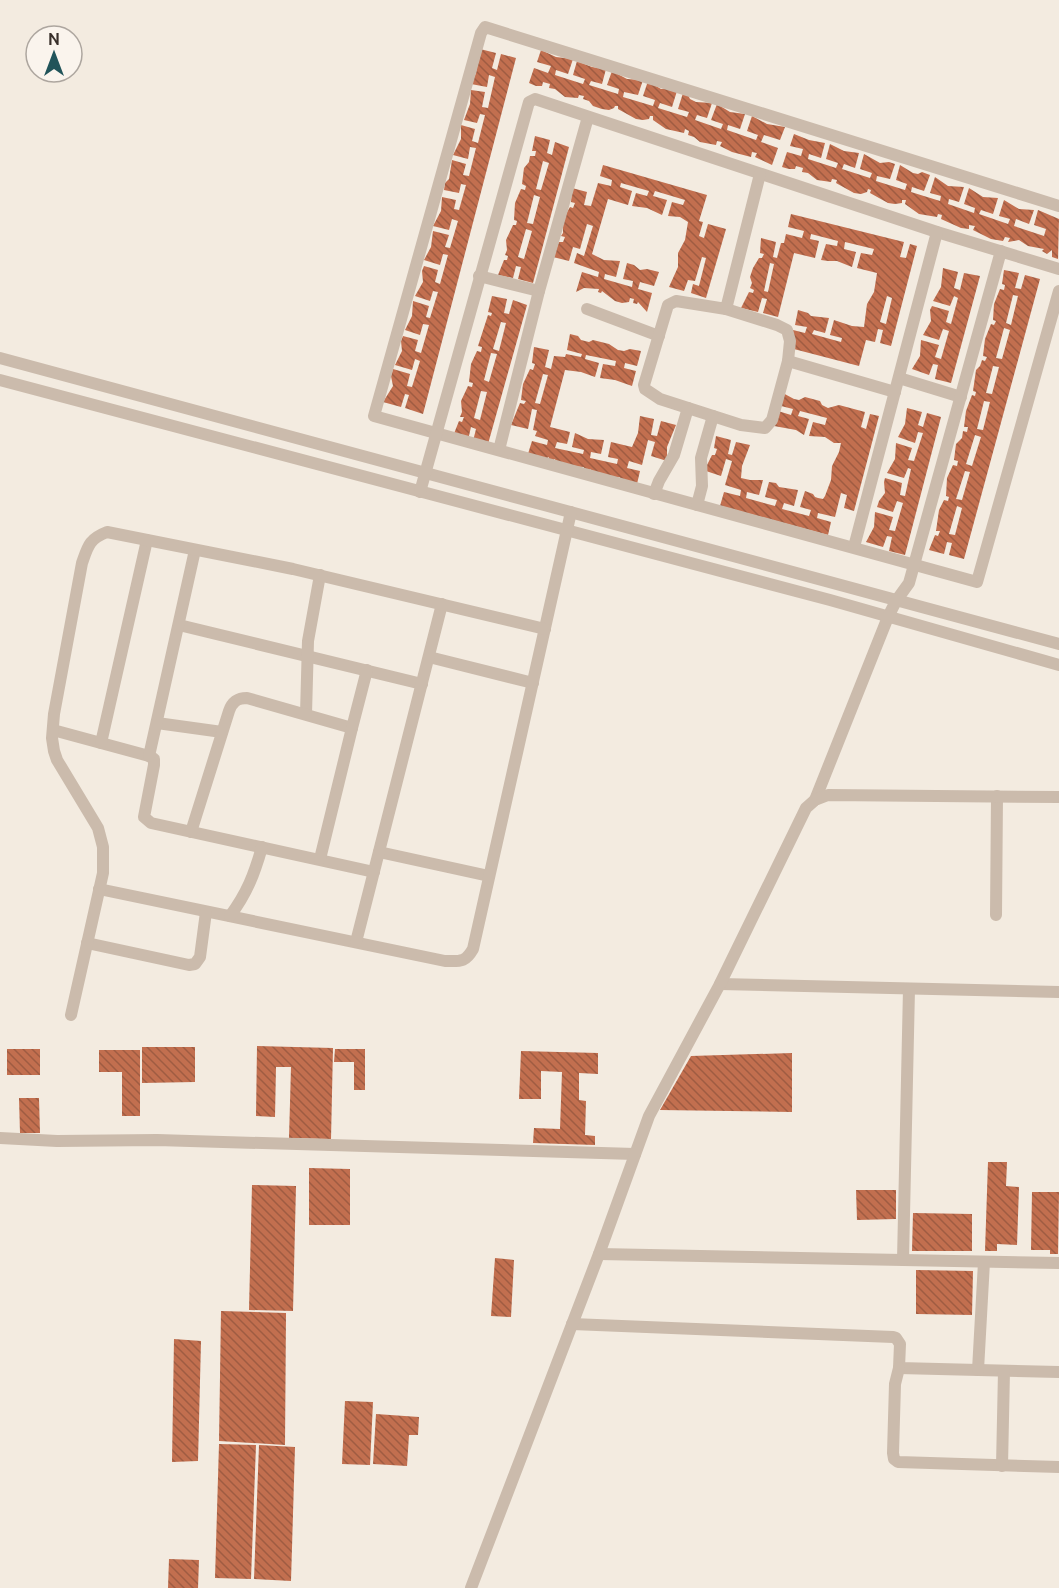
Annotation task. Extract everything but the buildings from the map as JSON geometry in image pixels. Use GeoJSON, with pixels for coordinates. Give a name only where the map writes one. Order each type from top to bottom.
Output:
{"type":"FeatureCollection","features":[{"type":"Feature","properties":{"kind":"street"},"geometry":{"type":"LineString","coordinates":[[1059,206],[485,27],[481,33],[374,414],[375,417],[977,582],[1059,291]]}},
{"type":"Feature","properties":{"kind":"street"},"geometry":{"type":"LineString","coordinates":[[420,492],[529,102],[535,99],[1059,270]]}},
{"type":"Feature","properties":{"kind":"street"},"geometry":{"type":"LineString","coordinates":[[499,450],[539,291],[588,117]]}},
{"type":"Feature","properties":{"kind":"street"},"geometry":{"type":"LineString","coordinates":[[726,309],[760,174]]}},
{"type":"Feature","properties":{"kind":"street"},"geometry":{"type":"LineString","coordinates":[[854,547],[937,232]]}},
{"type":"Feature","properties":{"kind":"street"},"geometry":{"type":"LineString","coordinates":[[815,800],[888,617],[909,583],[1001,251]]}},
{"type":"Feature","properties":{"kind":"street"},"geometry":{"type":"LineString","coordinates":[[479,276],[539,291]]}},
{"type":"Feature","properties":{"kind":"street"},"geometry":{"type":"LineString","coordinates":[[676,301],[726,309],[787,330],[789,335],[788,361],[772,420],[765,428],[741,425],[660,399],[645,389],[644,385],[659,336],[668,305],[676,301]]}},
{"type":"Feature","properties":{"kind":"street"},"geometry":{"type":"LineString","coordinates":[[587,309],[659,336]]}},
{"type":"Feature","properties":{"kind":"street"},"geometry":{"type":"LineString","coordinates":[[0,358],[1059,644]]}},
{"type":"Feature","properties":{"kind":"street"},"geometry":{"type":"LineString","coordinates":[[788,361],[895,392]]}},
{"type":"Feature","properties":{"kind":"street"},"geometry":{"type":"LineString","coordinates":[[898,378],[961,397]]}},
{"type":"Feature","properties":{"kind":"street"},"geometry":{"type":"LineString","coordinates":[[0,380],[830,600],[1059,665]]}},
{"type":"Feature","properties":{"kind":"street"},"geometry":{"type":"LineString","coordinates":[[654,494],[675,455],[688,408]]}},
{"type":"Feature","properties":{"kind":"street"},"geometry":{"type":"LineString","coordinates":[[697,505],[702,486],[701,458],[713,416]]}},
{"type":"Feature","properties":{"kind":"street"},"geometry":{"type":"LineString","coordinates":[[99,889],[445,961],[461,961],[468,957],[473,949],[571,512]]}},
{"type":"Feature","properties":{"kind":"street"},"geometry":{"type":"LineString","coordinates":[[71,1015],[103,873],[103,847],[98,828],[57,760],[53,730],[82,563],[89,543],[97,536],[107,532],[320,575],[545,629]]}},
{"type":"Feature","properties":{"kind":"street"},"geometry":{"type":"LineString","coordinates":[[101,743],[147,540]]}},
{"type":"Feature","properties":{"kind":"street"},"geometry":{"type":"LineString","coordinates":[[149,756],[195,550]]}},
{"type":"Feature","properties":{"kind":"street"},"geometry":{"type":"LineString","coordinates":[[306,714],[308,655],[320,575]]}},
{"type":"Feature","properties":{"kind":"street"},"geometry":{"type":"LineString","coordinates":[[356,942],[442,604]]}},
{"type":"Feature","properties":{"kind":"street"},"geometry":{"type":"LineString","coordinates":[[179,625],[422,684]]}},
{"type":"Feature","properties":{"kind":"street"},"geometry":{"type":"LineString","coordinates":[[429,657],[533,683]]}},
{"type":"Feature","properties":{"kind":"street"},"geometry":{"type":"LineString","coordinates":[[320,859],[367,670]]}},
{"type":"Feature","properties":{"kind":"street"},"geometry":{"type":"LineString","coordinates":[[191,832],[231,706],[240,698],[247,698],[352,728]]}},
{"type":"Feature","properties":{"kind":"street"},"geometry":{"type":"LineString","coordinates":[[157,723],[222,732]]}},
{"type":"Feature","properties":{"kind":"street"},"geometry":{"type":"LineString","coordinates":[[53,730],[154,759],[144,817],[151,823],[374,872]]}},
{"type":"Feature","properties":{"kind":"street"},"geometry":{"type":"LineString","coordinates":[[471,1588],[635,1154],[662,1089],[720,984],[806,808],[815,800],[828,795],[1059,797]]}},
{"type":"Feature","properties":{"kind":"street"},"geometry":{"type":"LineString","coordinates":[[996,915],[998,796]]}},
{"type":"Feature","properties":{"kind":"street"},"geometry":{"type":"LineString","coordinates":[[230,916],[245,894],[254,875],[262,847]]}},
{"type":"Feature","properties":{"kind":"street"},"geometry":{"type":"LineString","coordinates":[[379,852],[489,876]]}},
{"type":"Feature","properties":{"kind":"street"},"geometry":{"type":"LineString","coordinates":[[87,943],[189,965],[195,964],[200,957],[206,912]]}},
{"type":"Feature","properties":{"kind":"street"},"geometry":{"type":"LineString","coordinates":[[720,984],[1059,993]]}},
{"type":"Feature","properties":{"kind":"street"},"geometry":{"type":"LineString","coordinates":[[903,1260],[909,989]]}},
{"type":"Feature","properties":{"kind":"street"},"geometry":{"type":"LineString","coordinates":[[0,1138],[57,1141],[157,1140],[635,1154]]}},
{"type":"Feature","properties":{"kind":"street"},"geometry":{"type":"LineString","coordinates":[[599,1254],[1059,1263]]}},
{"type":"Feature","properties":{"kind":"street"},"geometry":{"type":"LineString","coordinates":[[978,1370],[984,1262]]}},
{"type":"Feature","properties":{"kind":"street"},"geometry":{"type":"LineString","coordinates":[[572,1324],[893,1337],[900,1344],[899,1368],[895,1384],[894,1458],[898,1462],[1059,1467]]}},
{"type":"Feature","properties":{"kind":"street"},"geometry":{"type":"LineString","coordinates":[[899,1368],[1059,1372]]}},
{"type":"Feature","properties":{"kind":"street"},"geometry":{"type":"LineString","coordinates":[[1002,1466],[1004,1371]]}}]}
